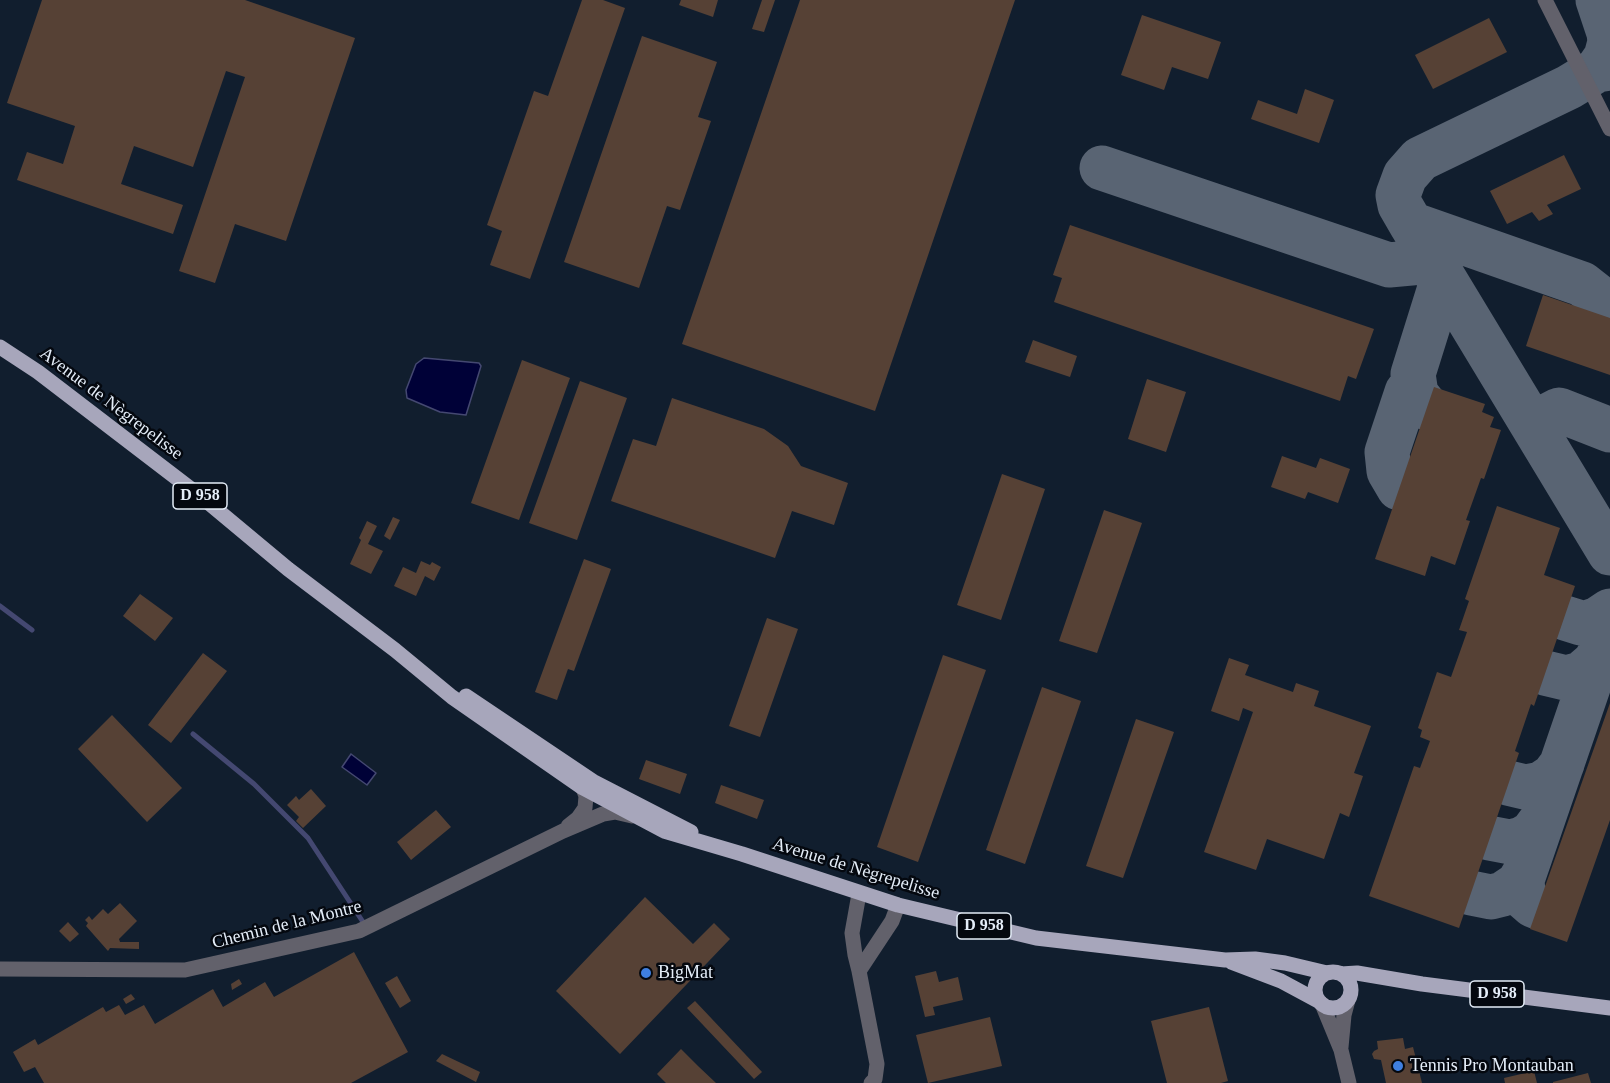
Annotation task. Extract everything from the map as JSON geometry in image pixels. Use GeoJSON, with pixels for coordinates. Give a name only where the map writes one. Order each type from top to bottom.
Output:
{"type":"FeatureCollection","features":[{"type":"Feature","properties":{"kind":"main road","name":"Avenue de Nègrepelisse"},"geometry":{"type":"LineString","coordinates":[[0,347],[38,372],[204,499],[288,569],[395,650],[452,698],[583,788],[664,831],[726,849],[859,894],[1036,938],[1225,960],[1255,959],[1334,973],[1357,973],[1610,1008]]}},
{"type":"Feature","properties":{"kind":"main road","name":"Avenue de Nègrepelisse"},"geometry":{"type":"LineString","coordinates":[[395,650],[594,782],[726,849]]}},
{"type":"Feature","properties":{"kind":"main road","name":"Avenue de Nègrepelisse"},"geometry":{"type":"LineString","coordinates":[[1225,960],[1281,981],[1321,1003]]}},
{"type":"Feature","properties":{"kind":"main road"},"geometry":{"type":"LineString","coordinates":[[1349,998],[1350,983],[1334,973],[1318,980],[1317,997],[1321,1003],[1333,1008],[1344,1004],[1367,984],[1385,978]]}},
{"type":"Feature","properties":{"kind":"street"},"geometry":{"type":"LineString","coordinates":[[1545,0],[1610,129]]}},
{"type":"Feature","properties":{"kind":"street","name":"Chemin de la Montre"},"geometry":{"type":"LineString","coordinates":[[562,831],[578,818],[585,808],[586,796],[583,788]]}},
{"type":"Feature","properties":{"kind":"street","name":"Chemin de la Montre"},"geometry":{"type":"LineString","coordinates":[[0,969],[185,970],[359,931],[562,831],[603,814],[615,812],[633,816]]}},
{"type":"Feature","properties":{"kind":"street"},"geometry":{"type":"LineString","coordinates":[[859,894],[852,933],[877,1064],[875,1079],[871,1083]]}},
{"type":"Feature","properties":{"kind":"street"},"geometry":{"type":"LineString","coordinates":[[860,971],[892,921],[898,905]]}},
{"type":"Feature","properties":{"kind":"street"},"geometry":{"type":"LineString","coordinates":[[1341,1050],[1341,1032],[1349,998]]}},
{"type":"Feature","properties":{"kind":"street"},"geometry":{"type":"LineString","coordinates":[[1321,1003],[1341,1050],[1349,1083]]}},
{"type":"Feature","properties":{"kind":"shaded area"},"geometry":{"type":"Polygon","coordinates":[[[424,358],[479,363],[481,366],[466,415],[440,412],[407,398],[406,390],[416,364],[424,358]]]}},
{"type":"Feature","properties":{"kind":"shaded area"},"geometry":{"type":"Polygon","coordinates":[[[351,754],[376,773],[367,785],[342,767],[351,754]]]}},
{"type":"Feature","properties":{"kind":"building"},"geometry":{"type":"Polygon","coordinates":[[[42,0],[245,0],[355,38],[286,241],[235,224],[215,283],[179,271],[245,77],[226,71],[193,167],[134,146],[121,184],[183,205],[173,234],[17,180],[27,152],[63,164],[75,126],[7,103],[42,0]]]}},
{"type":"Feature","properties":{"kind":"building"},"geometry":{"type":"Polygon","coordinates":[[[582,0],[603,0],[625,8],[530,279],[490,265],[502,231],[487,225],[534,91],[548,96],[582,0]]]}},
{"type":"Feature","properties":{"kind":"building"},"geometry":{"type":"Polygon","coordinates":[[[681,0],[718,0],[713,17],[679,5],[681,0]]]}},
{"type":"Feature","properties":{"kind":"building"},"geometry":{"type":"Polygon","coordinates":[[[762,0],[775,0],[764,32],[752,29],[762,0]]]}},
{"type":"Feature","properties":{"kind":"building"},"geometry":{"type":"Polygon","coordinates":[[[800,0],[1015,0],[875,411],[682,344],[800,0]]]}},
{"type":"Feature","properties":{"kind":"building"},"geometry":{"type":"Polygon","coordinates":[[[1142,15],[1221,42],[1208,79],[1172,67],[1164,90],[1121,75],[1142,15]]]}},
{"type":"Feature","properties":{"kind":"building"},"geometry":{"type":"Polygon","coordinates":[[[1489,18],[1507,52],[1433,89],[1415,55],[1489,18]]]}},
{"type":"Feature","properties":{"kind":"building"},"geometry":{"type":"Polygon","coordinates":[[[642,36],[717,62],[698,117],[711,121],[680,210],[667,206],[639,288],[564,262],[642,36]]]}},
{"type":"Feature","properties":{"kind":"building"},"geometry":{"type":"Polygon","coordinates":[[[1305,89],[1334,100],[1319,143],[1251,119],[1258,100],[1297,114],[1305,89]]]}},
{"type":"Feature","properties":{"kind":"building"},"geometry":{"type":"Polygon","coordinates":[[[1564,155],[1581,189],[1547,205],[1553,214],[1539,221],[1532,212],[1507,224],[1490,191],[1564,155]]]}},
{"type":"Feature","properties":{"kind":"building"},"geometry":{"type":"Polygon","coordinates":[[[1070,225],[1374,329],[1356,379],[1348,376],[1340,401],[1054,302],[1062,278],[1053,275],[1070,225]]]}},
{"type":"Feature","properties":{"kind":"building"},"geometry":{"type":"Polygon","coordinates":[[[1543,295],[1610,318],[1610,375],[1526,346],[1543,295]]]}},
{"type":"Feature","properties":{"kind":"building"},"geometry":{"type":"Polygon","coordinates":[[[1033,340],[1077,356],[1070,377],[1025,362],[1033,340]]]}},
{"type":"Feature","properties":{"kind":"building"},"geometry":{"type":"Polygon","coordinates":[[[522,360],[570,378],[519,520],[471,503],[522,360]]]}},
{"type":"Feature","properties":{"kind":"building"},"geometry":{"type":"Polygon","coordinates":[[[1147,379],[1186,392],[1166,452],[1128,439],[1147,379]]]}},
{"type":"Feature","properties":{"kind":"building"},"geometry":{"type":"Polygon","coordinates":[[[580,381],[627,398],[577,540],[529,523],[580,381]]]}},
{"type":"Feature","properties":{"kind":"building"},"geometry":{"type":"Polygon","coordinates":[[[1434,387],[1485,404],[1482,412],[1494,417],[1490,427],[1501,430],[1484,479],[1481,478],[1466,520],[1470,521],[1455,565],[1431,556],[1425,576],[1375,559],[1434,387]]]}},
{"type":"Feature","properties":{"kind":"building"},"geometry":{"type":"Polygon","coordinates":[[[672,398],[764,429],[788,446],[801,466],[848,483],[834,525],[792,511],[775,558],[611,501],[633,439],[656,446],[672,398]]]}},
{"type":"Feature","properties":{"kind":"building"},"geometry":{"type":"Polygon","coordinates":[[[1282,456],[1316,468],[1320,458],[1350,469],[1338,503],[1308,492],[1305,499],[1271,487],[1282,456]]]}},
{"type":"Feature","properties":{"kind":"building"},"geometry":{"type":"Polygon","coordinates":[[[1002,474],[1045,489],[1001,620],[957,605],[1002,474]]]}},
{"type":"Feature","properties":{"kind":"building"},"geometry":{"type":"Polygon","coordinates":[[[1497,506],[1560,528],[1544,575],[1575,586],[1534,706],[1531,704],[1515,751],[1519,753],[1459,928],[1369,896],[1414,766],[1420,768],[1430,741],[1420,737],[1422,730],[1418,728],[1437,672],[1451,677],[1467,632],[1459,630],[1469,601],[1465,599],[1497,506]]]}},
{"type":"Feature","properties":{"kind":"building"},"geometry":{"type":"Polygon","coordinates":[[[1104,510],[1142,523],[1097,653],[1059,641],[1104,510]]]}},
{"type":"Feature","properties":{"kind":"building"},"geometry":{"type":"Polygon","coordinates":[[[393,517],[400,520],[390,540],[384,536],[393,517]]]}},
{"type":"Feature","properties":{"kind":"building"},"geometry":{"type":"Polygon","coordinates":[[[367,521],[377,526],[368,544],[383,551],[371,574],[350,564],[367,521]]]}},
{"type":"Feature","properties":{"kind":"building"},"geometry":{"type":"Polygon","coordinates":[[[584,559],[611,569],[574,671],[568,669],[557,700],[535,692],[584,559]]]}},
{"type":"Feature","properties":{"kind":"building"},"geometry":{"type":"Polygon","coordinates":[[[421,561],[430,565],[432,562],[441,567],[434,581],[425,576],[416,596],[394,586],[403,567],[416,573],[421,561]]]}},
{"type":"Feature","properties":{"kind":"building"},"geometry":{"type":"Polygon","coordinates":[[[140,594],[173,618],[155,641],[123,616],[140,594]]]}},
{"type":"Feature","properties":{"kind":"building"},"geometry":{"type":"Polygon","coordinates":[[[767,618],[798,629],[760,737],[729,726],[767,618]]]}},
{"type":"Feature","properties":{"kind":"building"},"geometry":{"type":"Polygon","coordinates":[[[203,653],[227,671],[171,743],[148,725],[203,653]]]}},
{"type":"Feature","properties":{"kind":"building"},"geometry":{"type":"Polygon","coordinates":[[[943,655],[986,670],[918,862],[877,847],[943,655]]]}},
{"type":"Feature","properties":{"kind":"building"},"geometry":{"type":"Polygon","coordinates":[[[1229,658],[1249,665],[1245,675],[1293,692],[1296,683],[1319,691],[1314,706],[1371,726],[1354,773],[1363,776],[1349,817],[1340,813],[1324,859],[1267,839],[1256,870],[1204,852],[1253,712],[1243,708],[1239,721],[1211,711],[1229,658]]]}},
{"type":"Feature","properties":{"kind":"building"},"geometry":{"type":"Polygon","coordinates":[[[1042,687],[1081,701],[1025,864],[986,850],[1042,687]]]}},
{"type":"Feature","properties":{"kind":"building"},"geometry":{"type":"Polygon","coordinates":[[[1610,703],[1610,820],[1567,942],[1530,929],[1610,703]]]}},
{"type":"Feature","properties":{"kind":"building"},"geometry":{"type":"Polygon","coordinates":[[[112,715],[182,788],[147,822],[78,749],[112,715]]]}},
{"type":"Feature","properties":{"kind":"building"},"geometry":{"type":"Polygon","coordinates":[[[1136,719],[1174,732],[1123,878],[1086,866],[1136,719]]]}},
{"type":"Feature","properties":{"kind":"building"},"geometry":{"type":"Polygon","coordinates":[[[646,760],[687,774],[680,794],[639,779],[646,760]]]}},
{"type":"Feature","properties":{"kind":"building"},"geometry":{"type":"Polygon","coordinates":[[[721,785],[764,800],[757,819],[715,803],[721,785]]]}},
{"type":"Feature","properties":{"kind":"building"},"geometry":{"type":"Polygon","coordinates":[[[311,789],[326,806],[303,828],[296,821],[299,817],[287,805],[296,796],[299,800],[311,789]]]}},
{"type":"Feature","properties":{"kind":"building"},"geometry":{"type":"Polygon","coordinates":[[[436,810],[451,827],[411,860],[397,842],[436,810]]]}},
{"type":"Feature","properties":{"kind":"building","name":"BigMat"},"geometry":{"type":"Polygon","coordinates":[[[645,897],[693,944],[714,923],[730,939],[620,1054],[556,991],[645,897]]]}},
{"type":"Feature","properties":{"kind":"building"},"geometry":{"type":"Polygon","coordinates":[[[120,903],[137,921],[119,939],[120,942],[139,942],[139,949],[110,948],[108,951],[86,926],[88,923],[85,920],[89,916],[92,920],[103,909],[108,914],[120,903]]]}},
{"type":"Feature","properties":{"kind":"building"},"geometry":{"type":"Polygon","coordinates":[[[68,922],[79,934],[70,942],[59,931],[68,922]]]}},
{"type":"Feature","properties":{"kind":"building"},"geometry":{"type":"Polygon","coordinates":[[[354,952],[408,1052],[351,1083],[44,1083],[35,1067],[24,1072],[13,1052],[35,1039],[38,1045],[103,1007],[106,1012],[119,1005],[125,1015],[144,1005],[155,1024],[213,989],[223,1007],[265,982],[274,997],[354,952]]]}},
{"type":"Feature","properties":{"kind":"building"},"geometry":{"type":"Polygon","coordinates":[[[936,971],[939,982],[958,977],[963,1000],[933,1007],[935,1015],[925,1017],[915,976],[936,971]]]}},
{"type":"Feature","properties":{"kind":"building"},"geometry":{"type":"Polygon","coordinates":[[[397,976],[411,1001],[400,1008],[385,983],[397,976]]]}},
{"type":"Feature","properties":{"kind":"building"},"geometry":{"type":"Polygon","coordinates":[[[239,979],[242,984],[232,990],[231,984],[239,979]]]}},
{"type":"Feature","properties":{"kind":"building"},"geometry":{"type":"Polygon","coordinates":[[[131,994],[135,999],[126,1004],[123,999],[131,994]]]}},
{"type":"Feature","properties":{"kind":"building"},"geometry":{"type":"Polygon","coordinates":[[[695,1001],[762,1072],[754,1079],[687,1008],[695,1001]]]}},
{"type":"Feature","properties":{"kind":"building"},"geometry":{"type":"Polygon","coordinates":[[[1209,1007],[1228,1081],[1167,1083],[1151,1021],[1209,1007]]]}},
{"type":"Feature","properties":{"kind":"building"},"geometry":{"type":"Polygon","coordinates":[[[990,1017],[1002,1066],[928,1083],[916,1035],[990,1017]]]}},
{"type":"Feature","properties":{"kind":"building"},"geometry":{"type":"Polygon","coordinates":[[[1403,1038],[1405,1049],[1413,1047],[1422,1083],[1386,1083],[1381,1060],[1374,1059],[1372,1054],[1378,1049],[1377,1041],[1403,1038]]]}},
{"type":"Feature","properties":{"kind":"building"},"geometry":{"type":"Polygon","coordinates":[[[681,1049],[716,1083],[666,1083],[657,1074],[681,1049]]]}},
{"type":"Feature","properties":{"kind":"building"},"geometry":{"type":"Polygon","coordinates":[[[442,1054],[480,1072],[476,1082],[436,1061],[442,1054]]]}},
{"type":"Feature","properties":{"kind":"building"},"geometry":{"type":"Polygon","coordinates":[[[1534,1071],[1537,1083],[1505,1083],[1504,1078],[1534,1071]]]}},
{"type":"Feature","properties":{"kind":"building"},"geometry":{"type":"Polygon","coordinates":[[[1588,1073],[1591,1083],[1553,1083],[1553,1082],[1588,1073]]]}},
{"type":"Feature","properties":{"kind":"waterway"},"geometry":{"type":"LineString","coordinates":[[0,606],[32,630]]}},
{"type":"Feature","properties":{"kind":"waterway"},"geometry":{"type":"LineString","coordinates":[[193,734],[254,784],[308,838],[363,922]]}},
{"type":"Feature","properties":{"kind":"taxiway"},"geometry":{"type":"LineString","coordinates":[[1597,70],[1606,57],[1610,42],[1598,0]]}},
{"type":"Feature","properties":{"kind":"taxiway"},"geometry":{"type":"LineString","coordinates":[[1610,68],[1597,70],[1569,87],[1420,159],[1405,176],[1398,195],[1400,205],[1411,224],[1610,553]]}},
{"type":"Feature","properties":{"kind":"taxiway"},"geometry":{"type":"LineString","coordinates":[[1102,168],[1389,265],[1433,261]]}},
{"type":"Feature","properties":{"kind":"taxiway"},"geometry":{"type":"LineString","coordinates":[[1411,224],[1582,284],[1596,295],[1599,304],[1598,314]]}},
{"type":"Feature","properties":{"kind":"taxiway"},"geometry":{"type":"LineString","coordinates":[[1427,408],[1416,394],[1413,374],[1443,278]]}},
{"type":"Feature","properties":{"kind":"taxiway"},"geometry":{"type":"LineString","coordinates":[[1399,488],[1389,471],[1387,452],[1407,392]]}},
{"type":"Feature","properties":{"kind":"taxiway"},"geometry":{"type":"LineString","coordinates":[[1532,424],[1559,410],[1610,430]]}},
{"type":"Feature","properties":{"kind":"taxiway"},"geometry":{"type":"LineString","coordinates":[[1565,618],[1581,623],[1589,622],[1610,611]]}},
{"type":"Feature","properties":{"kind":"taxiway"},"geometry":{"type":"LineString","coordinates":[[1538,907],[1525,898],[1522,880],[1610,623]]}},
{"type":"Feature","properties":{"kind":"taxiway"},"geometry":{"type":"LineString","coordinates":[[1545,673],[1566,678],[1581,674],[1595,662],[1601,651]]}},
{"type":"Feature","properties":{"kind":"taxiway"},"geometry":{"type":"LineString","coordinates":[[1508,783],[1525,787],[1541,784],[1553,776],[1562,764]]}},
{"type":"Feature","properties":{"kind":"taxiway"},"geometry":{"type":"LineString","coordinates":[[1489,838],[1510,842],[1522,839],[1532,833],[1543,818]]}},
{"type":"Feature","properties":{"kind":"taxiway"},"geometry":{"type":"LineString","coordinates":[[1471,893],[1491,897],[1503,894],[1518,884],[1524,874]]}},
{"type":"Feature","properties":{"kind":"place","name":"BigMat"},"geometry":{"type":"Point","coordinates":[646,973]}},
{"type":"Feature","properties":{"kind":"place","name":"Tennis Pro Montauban"},"geometry":{"type":"Point","coordinates":[1398,1066]}}]}
